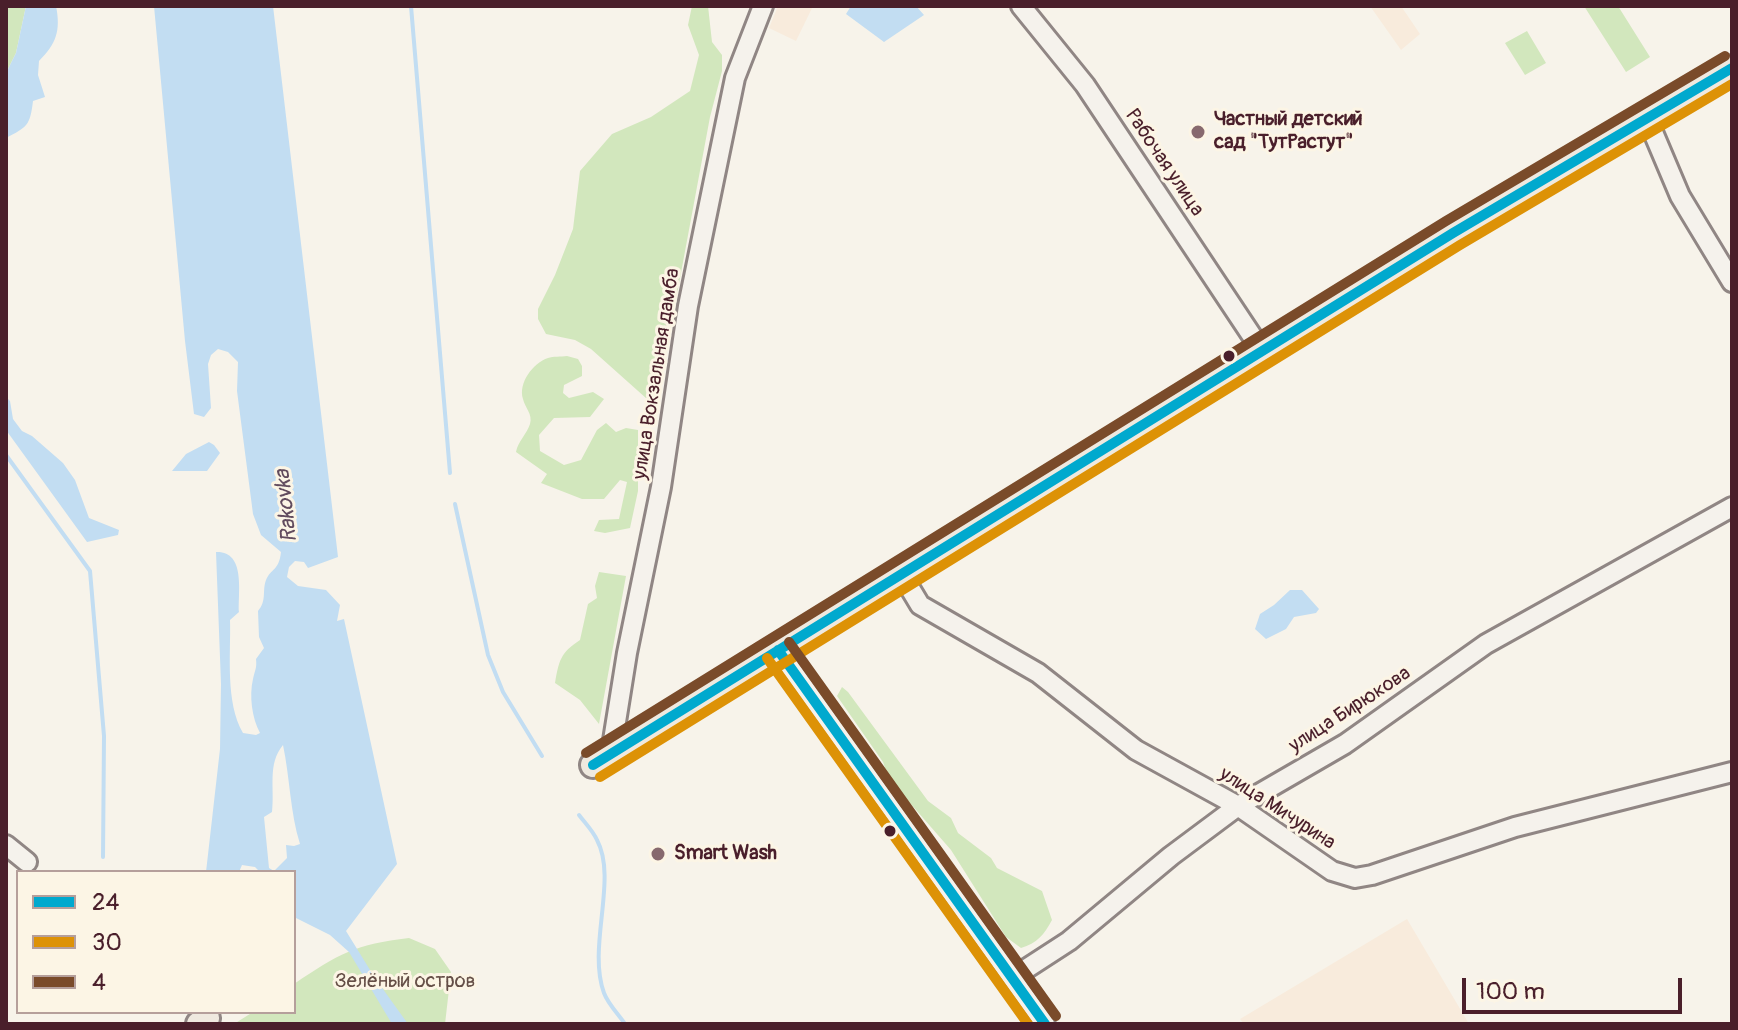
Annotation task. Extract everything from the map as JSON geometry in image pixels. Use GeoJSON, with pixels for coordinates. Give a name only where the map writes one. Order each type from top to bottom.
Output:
{"type":"FeatureCollection","features":[{"type":"Feature","properties":{"kind":"main road"},"geometry":{"type":"LineString","coordinates":[[602,759],[1453,233],[1732,68]]}},
{"type":"Feature","properties":{"kind":"street","name":"улица Вокзальная дамба"},"geometry":{"type":"LineString","coordinates":[[602,759],[661,487],[688,306],[727,114],[735,78],[763,6]]}},
{"type":"Feature","properties":{"kind":"street","name":"Рабочая улица"},"geometry":{"type":"LineString","coordinates":[[1021,6],[1085,85],[1262,351]]}},
{"type":"Feature","properties":{"kind":"street"},"geometry":{"type":"LineString","coordinates":[[1647,118],[1680,196],[1732,282]]}},
{"type":"Feature","properties":{"kind":"street","name":"улица Бирюкова"},"geometry":{"type":"LineString","coordinates":[[1012,978],[1069,941],[1171,856],[1238,806],[1345,744],[1486,644],[1732,507]]}},
{"type":"Feature","properties":{"kind":"street","name":"улица Мичурина"},"geometry":{"type":"LineString","coordinates":[[902,575],[920,605],[1038,673],[1136,750],[1238,806],[1309,858],[1332,871],[1355,878],[1400,867],[1515,827],[1732,772]]}},
{"type":"Feature","properties":{"kind":"street"},"geometry":{"type":"LineString","coordinates":[[778,650],[1045,1024]]}},
{"type":"Feature","properties":{"kind":"street"},"geometry":{"type":"LineString","coordinates":[[6,845],[27,862]]}},
{"type":"Feature","properties":{"kind":"shaded area"},"geometry":{"type":"Polygon","coordinates":[[[778,6],[813,6],[796,41],[769,28],[778,6]]]}},
{"type":"Feature","properties":{"kind":"shaded area"},"geometry":{"type":"Polygon","coordinates":[[[1370,6],[1401,6],[1420,34],[1401,50],[1370,6]]]}},
{"type":"Feature","properties":{"kind":"shaded area"},"geometry":{"type":"Polygon","coordinates":[[[1407,919],[1469,1024],[1244,1024],[1240,1019],[1407,919]]]}},
{"type":"Feature","properties":{"kind":"green space"},"geometry":{"type":"Polygon","coordinates":[[[6,6],[26,6],[16,53],[6,73],[6,6]]]}},
{"type":"Feature","properties":{"kind":"green space"},"geometry":{"type":"Polygon","coordinates":[[[692,6],[708,6],[712,42],[722,55],[722,71],[710,117],[656,407],[591,349],[575,340],[546,334],[538,319],[538,309],[573,229],[580,171],[612,134],[651,117],[690,91],[699,55],[688,25],[692,6]]]}},
{"type":"Feature","properties":{"kind":"green space"},"geometry":{"type":"Polygon","coordinates":[[[1584,6],[1618,6],[1650,57],[1626,72],[1584,6]]]}},
{"type":"Feature","properties":{"kind":"green space"},"geometry":{"type":"Polygon","coordinates":[[[1527,31],[1546,63],[1525,75],[1505,43],[1527,31]]]}},
{"type":"Feature","properties":{"kind":"green space"},"geometry":{"type":"Polygon","coordinates":[[[567,356],[578,359],[582,376],[564,385],[563,393],[569,398],[593,392],[604,399],[590,417],[554,418],[539,435],[540,451],[564,465],[581,460],[597,430],[606,423],[616,432],[626,428],[638,430],[638,491],[630,528],[605,533],[594,531],[599,520],[619,519],[627,482],[620,480],[604,499],[582,499],[541,483],[547,474],[516,452],[531,420],[522,393],[525,380],[542,361],[567,356]]]}},
{"type":"Feature","properties":{"kind":"green space"},"geometry":{"type":"Polygon","coordinates":[[[599,572],[626,576],[599,724],[580,700],[555,683],[562,658],[580,640],[588,604],[597,598],[595,586],[599,572]]]}},
{"type":"Feature","properties":{"kind":"green space"},"geometry":{"type":"Polygon","coordinates":[[[842,687],[928,801],[951,818],[958,833],[991,858],[997,868],[1042,891],[1052,920],[1036,941],[1021,948],[1006,937],[951,850],[889,779],[883,762],[837,696],[842,687]]]}},
{"type":"Feature","properties":{"kind":"green space","name":"Зелёный остров"},"geometry":{"type":"Polygon","coordinates":[[[409,938],[435,949],[451,972],[445,1024],[234,1024],[250,1014],[296,1014],[296,983],[348,952],[409,938]]]}},
{"type":"Feature","properties":{"kind":"water"},"geometry":{"type":"Polygon","coordinates":[[[26,6],[56,6],[57,30],[50,49],[39,61],[38,75],[45,97],[33,101],[26,125],[6,138],[6,73],[16,53],[26,6]]]}},
{"type":"Feature","properties":{"kind":"water","name":"Rakovka"},"geometry":{"type":"Polygon","coordinates":[[[154,6],[273,6],[338,557],[308,568],[304,562],[295,561],[289,567],[287,577],[298,586],[326,590],[340,605],[337,621],[344,619],[397,864],[346,931],[408,1024],[392,1024],[349,952],[330,935],[296,918],[296,870],[275,870],[287,858],[286,845],[300,844],[283,745],[273,768],[272,812],[264,817],[269,868],[272,870],[242,865],[240,870],[206,870],[220,749],[216,552],[226,553],[232,558],[238,574],[239,612],[230,620],[231,693],[243,733],[256,735],[260,733],[253,714],[252,686],[256,659],[264,648],[259,637],[258,611],[266,580],[279,563],[281,552],[261,535],[253,514],[237,391],[238,362],[228,352],[218,349],[211,355],[208,364],[211,408],[204,417],[194,414],[154,6]]]}},
{"type":"Feature","properties":{"kind":"water"},"geometry":{"type":"Polygon","coordinates":[[[851,6],[916,6],[924,15],[884,42],[846,14],[851,6]]]}},
{"type":"Feature","properties":{"kind":"water"},"geometry":{"type":"Polygon","coordinates":[[[6,397],[10,401],[13,419],[22,431],[63,463],[75,480],[89,518],[119,530],[118,535],[87,542],[6,430],[6,397]]]}},
{"type":"Feature","properties":{"kind":"water"},"geometry":{"type":"Polygon","coordinates":[[[209,442],[220,453],[207,471],[172,471],[186,454],[209,442]]]}},
{"type":"Feature","properties":{"kind":"water"},"geometry":{"type":"Polygon","coordinates":[[[1290,590],[1302,590],[1319,609],[1316,613],[1294,617],[1286,629],[1266,639],[1255,629],[1260,614],[1290,590]]]}},
{"type":"Feature","properties":{"kind":"waterway"},"geometry":{"type":"LineString","coordinates":[[411,6],[450,473]]}},
{"type":"Feature","properties":{"kind":"waterway"},"geometry":{"type":"LineString","coordinates":[[6,455],[90,571],[104,736],[103,857]]}},
{"type":"Feature","properties":{"kind":"waterway"},"geometry":{"type":"LineString","coordinates":[[455,504],[488,655],[503,692],[542,756]]}},
{"type":"Feature","properties":{"kind":"waterway"},"geometry":{"type":"LineString","coordinates":[[579,815],[595,837],[603,856],[605,874],[600,975],[606,997],[625,1024]]}},
{"type":"Feature","properties":{"kind":"transit line","name":"4"},"geometry":{"type":"LineString","coordinates":[[586,753],[1446,221],[1725,56]]}},
{"type":"Feature","properties":{"kind":"transit line","name":"24"},"geometry":{"type":"LineString","coordinates":[[593,765],[1453,233],[1732,68]]}},
{"type":"Feature","properties":{"kind":"transit line","name":"30"},"geometry":{"type":"LineString","coordinates":[[600,777],[1460,245],[1732,84]]}},
{"type":"Feature","properties":{"kind":"transit line","name":"4"},"geometry":{"type":"LineString","coordinates":[[789,642],[1056,1016]]}},
{"type":"Feature","properties":{"kind":"transit line","name":"24"},"geometry":{"type":"LineString","coordinates":[[778,650],[1045,1024]]}},
{"type":"Feature","properties":{"kind":"transit line","name":"30"},"geometry":{"type":"LineString","coordinates":[[767,658],[1028,1024]]}},
{"type":"Feature","properties":{"kind":"place","name":"Частный детский сад \"ТутРастут\""},"geometry":{"type":"Point","coordinates":[1198,132]}},
{"type":"Feature","properties":{"kind":"place","name":"Smart Wash"},"geometry":{"type":"Point","coordinates":[658,854]}}]}
